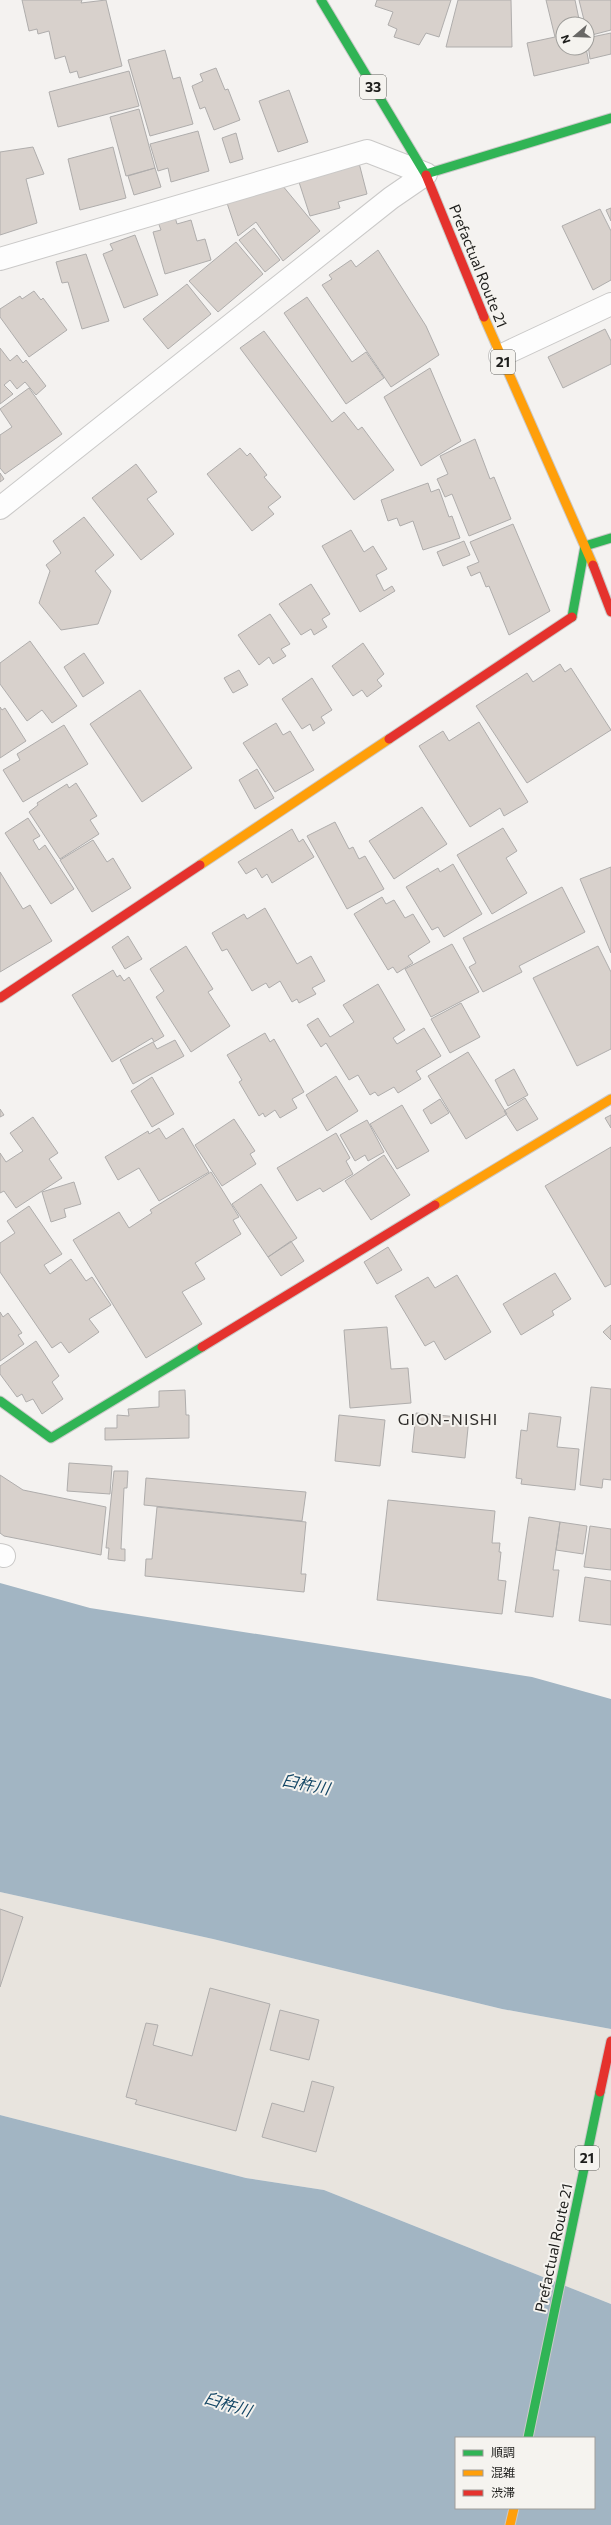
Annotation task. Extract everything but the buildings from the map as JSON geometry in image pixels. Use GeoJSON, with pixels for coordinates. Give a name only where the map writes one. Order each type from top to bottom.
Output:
{"type":"FeatureCollection","features":[{"type":"Feature","properties":{"kind":"street","name":"33"},"geometry":{"type":"LineString","coordinates":[[321,0],[426,174]]}},
{"type":"Feature","properties":{"kind":"street"},"geometry":{"type":"LineString","coordinates":[[0,508],[391,198],[426,174],[611,118]]}},
{"type":"Feature","properties":{"kind":"street"},"geometry":{"type":"LineString","coordinates":[[0,259],[367,151],[426,174]]}},
{"type":"Feature","properties":{"kind":"street","name":"Prefactual Route 21"},"geometry":{"type":"LineString","coordinates":[[426,174],[500,356],[586,546],[611,612]]}},
{"type":"Feature","properties":{"kind":"street"},"geometry":{"type":"LineString","coordinates":[[500,356],[611,304]]}},
{"type":"Feature","properties":{"kind":"street"},"geometry":{"type":"LineString","coordinates":[[0,998],[573,616],[586,546],[611,538]]}},
{"type":"Feature","properties":{"kind":"street"},"geometry":{"type":"LineString","coordinates":[[0,1401],[51,1438],[611,1099]]}},
{"type":"Feature","properties":{"kind":"street","name":"Prefactual Route 21"},"geometry":{"type":"LineString","coordinates":[[528,2437],[611,2042]]}},
{"type":"Feature","properties":{"kind":"street"},"geometry":{"type":"LineString","coordinates":[[510,2525],[514,2509]]}},
{"type":"Feature","properties":{"kind":"shaded area"},"geometry":{"type":"Polygon","coordinates":[[[0,1892],[213,1939],[502,2009],[611,2029],[611,2304],[324,2190],[246,2178],[0,2115],[0,1892]]]}},
{"type":"Feature","properties":{"kind":"water","name":"臼杵川"},"geometry":{"type":"Polygon","coordinates":[[[0,1583],[90,1608],[532,1677],[611,1699],[611,2029],[502,2009],[213,1939],[0,1892],[0,1583]]]}},
{"type":"Feature","properties":{"kind":"water","name":"臼杵川"},"geometry":{"type":"Polygon","coordinates":[[[0,2115],[246,2178],[324,2190],[611,2304],[611,2525],[0,2525],[0,2115]]]}},
{"type":"Feature","properties":{"kind":"traffic: fast"},"geometry":{"type":"LineString","coordinates":[[321,0],[426,175]]}},
{"type":"Feature","properties":{"kind":"traffic: fast"},"geometry":{"type":"LineString","coordinates":[[426,174],[611,118]]}},
{"type":"Feature","properties":{"kind":"traffic: fast"},"geometry":{"type":"LineString","coordinates":[[572,617],[585,546],[611,538]]}},
{"type":"Feature","properties":{"kind":"traffic: fast"},"geometry":{"type":"LineString","coordinates":[[0,1401],[51,1438],[202,1347]]}},
{"type":"Feature","properties":{"kind":"traffic: fast"},"geometry":{"type":"LineString","coordinates":[[528,2437],[600,2092]]}},
{"type":"Feature","properties":{"kind":"traffic: slow"},"geometry":{"type":"LineString","coordinates":[[484,317],[593,565]]}},
{"type":"Feature","properties":{"kind":"traffic: slow"},"geometry":{"type":"LineString","coordinates":[[200,865],[389,739]]}},
{"type":"Feature","properties":{"kind":"traffic: slow"},"geometry":{"type":"LineString","coordinates":[[435,1205],[611,1099]]}},
{"type":"Feature","properties":{"kind":"traffic: slow"},"geometry":{"type":"LineString","coordinates":[[510,2525],[514,2509]]}},
{"type":"Feature","properties":{"kind":"traffic: jam"},"geometry":{"type":"LineString","coordinates":[[426,175],[484,317]]}},
{"type":"Feature","properties":{"kind":"traffic: jam"},"geometry":{"type":"LineString","coordinates":[[593,565],[611,612]]}},
{"type":"Feature","properties":{"kind":"traffic: jam"},"geometry":{"type":"LineString","coordinates":[[389,739],[572,617]]}},
{"type":"Feature","properties":{"kind":"traffic: jam"},"geometry":{"type":"LineString","coordinates":[[0,998],[200,865]]}},
{"type":"Feature","properties":{"kind":"traffic: jam"},"geometry":{"type":"LineString","coordinates":[[202,1347],[435,1205]]}},
{"type":"Feature","properties":{"kind":"traffic: jam"},"geometry":{"type":"LineString","coordinates":[[600,2092],[611,2041]]}},
{"type":"Feature","properties":{"kind":"district","name":"GION-NISHI"},"geometry":{"type":"Point","coordinates":[448,1419]}}]}
